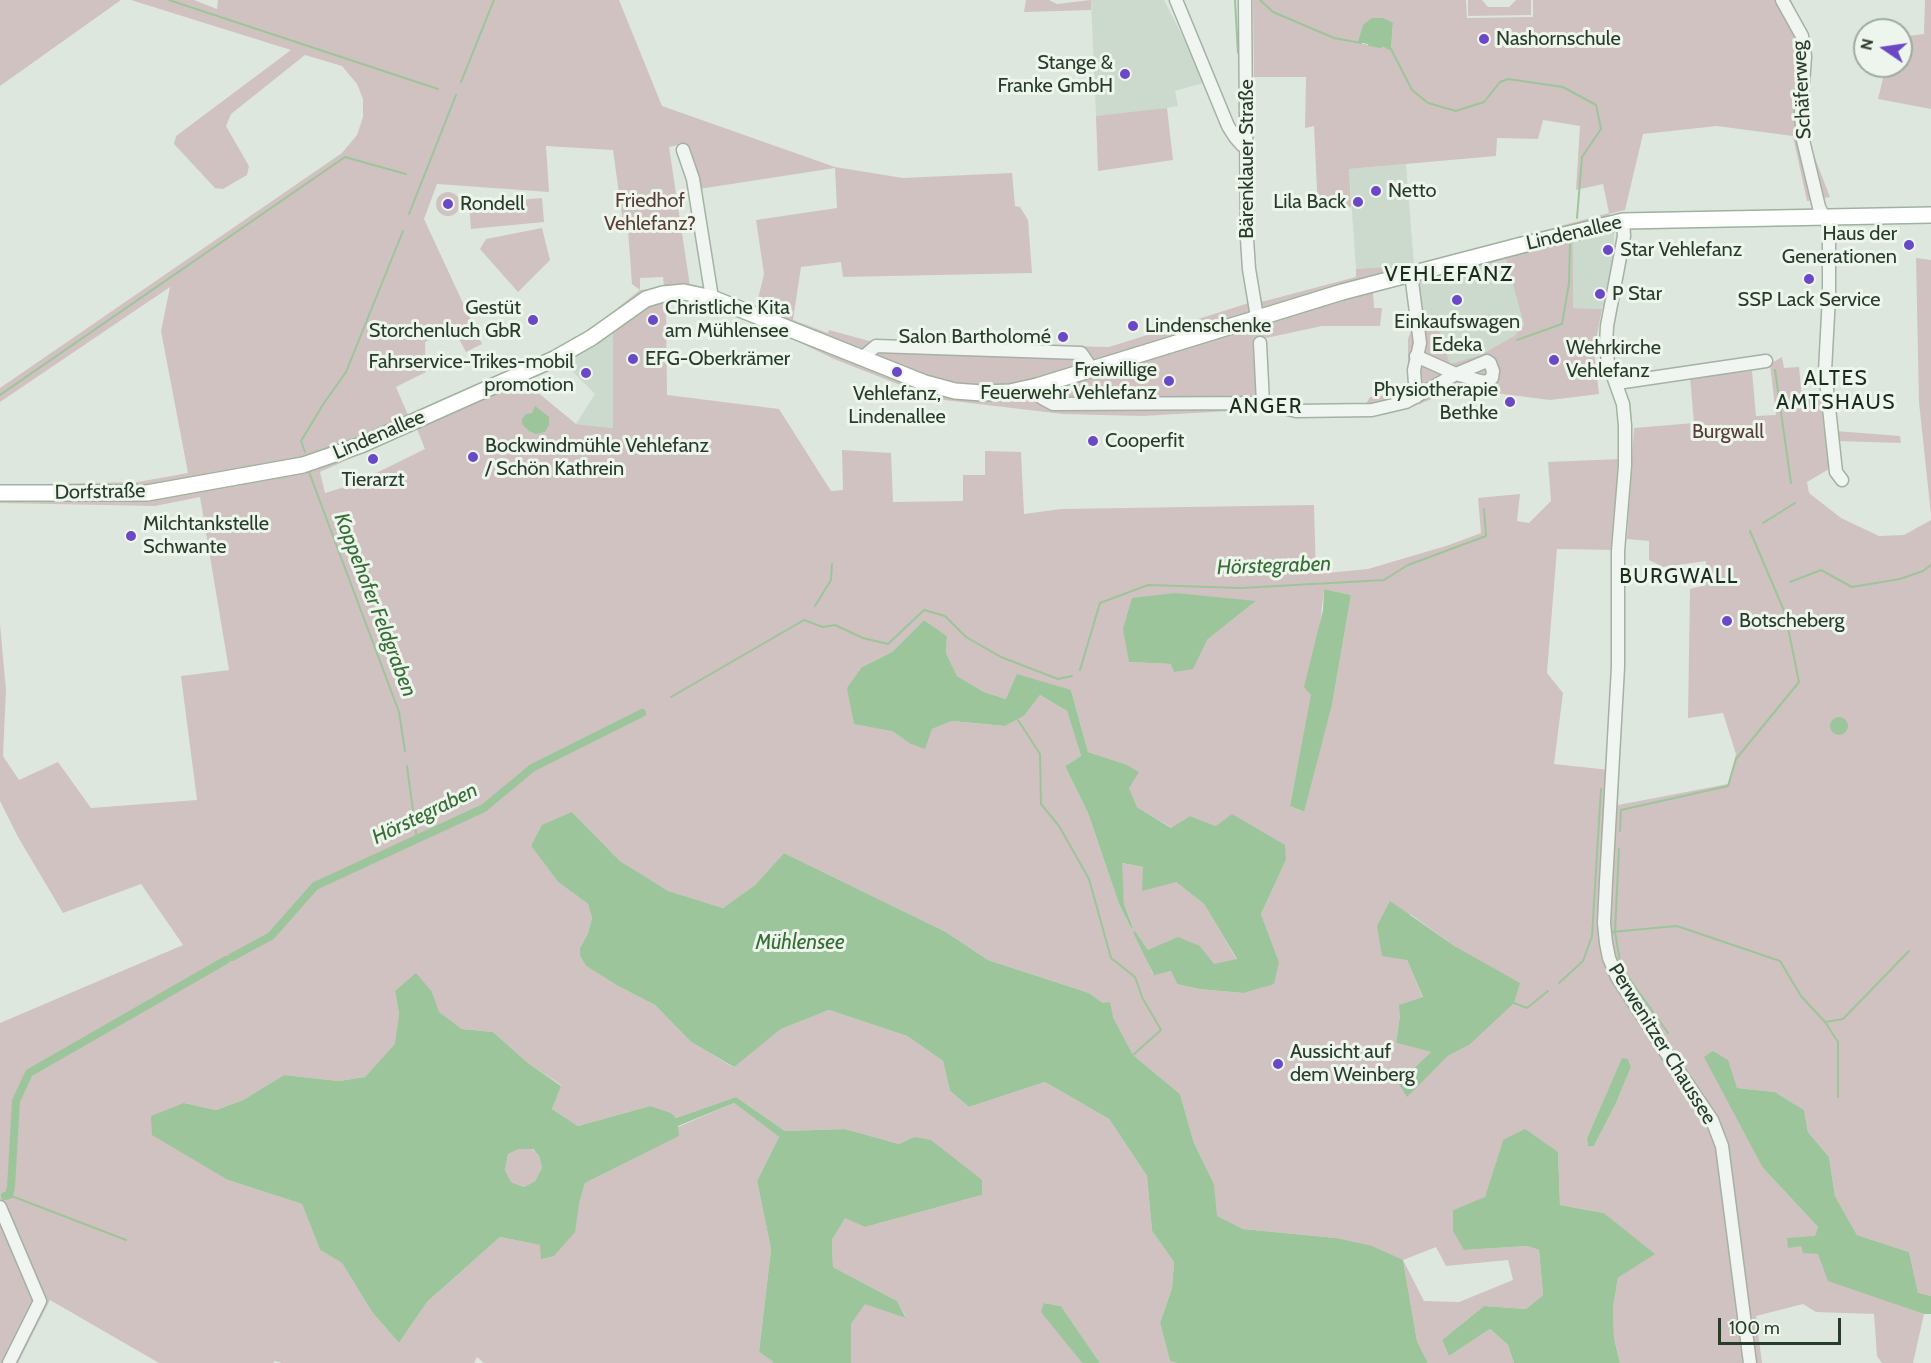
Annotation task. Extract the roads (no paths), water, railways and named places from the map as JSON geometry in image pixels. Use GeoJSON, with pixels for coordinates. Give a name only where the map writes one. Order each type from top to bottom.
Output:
{"type":"FeatureCollection","features":[{"type":"Feature","properties":{"kind":"main road","name":"Lindenallee"},"geometry":{"type":"LineString","coordinates":[[199,483],[303,465],[361,445],[555,359],[591,338],[646,299],[663,294],[684,292],[712,298],[925,383],[955,391],[1010,392],[1037,386],[1257,317],[1411,274],[1623,221],[1931,215]]}},
{"type":"Feature","properties":{"kind":"main road","name":"Dorfstraße"},"geometry":{"type":"LineString","coordinates":[[0,493],[147,493],[199,483]]}},
{"type":"Feature","properties":{"kind":"street"},"geometry":{"type":"LineString","coordinates":[[1176,0],[1228,126],[1235,138],[1246,146]]}},
{"type":"Feature","properties":{"kind":"street","name":"Bärenklauer Straße"},"geometry":{"type":"LineString","coordinates":[[1245,0],[1246,239],[1257,317]]}},
{"type":"Feature","properties":{"kind":"street","name":"Schäferweg"},"geometry":{"type":"LineString","coordinates":[[1782,0],[1802,36],[1805,56],[1801,114],[1803,140],[1819,207],[1829,227],[1829,296],[1825,371],[1836,472],[1842,480]]}},
{"type":"Feature","properties":{"kind":"street"},"geometry":{"type":"LineString","coordinates":[[683,150],[693,179],[712,298]]}},
{"type":"Feature","properties":{"kind":"street"},"geometry":{"type":"LineString","coordinates":[[1623,221],[1624,236],[1607,326],[1606,345],[1608,362],[1617,383],[1766,361]]}},
{"type":"Feature","properties":{"kind":"street"},"geometry":{"type":"LineString","coordinates":[[1411,274],[1420,343],[1414,370],[1416,397]]}},
{"type":"Feature","properties":{"kind":"street"},"geometry":{"type":"LineString","coordinates":[[1260,343],[1263,403]]}},
{"type":"Feature","properties":{"kind":"street"},"geometry":{"type":"LineString","coordinates":[[862,358],[876,346],[1044,351],[1081,353],[1092,369]]}},
{"type":"Feature","properties":{"kind":"street"},"geometry":{"type":"LineString","coordinates":[[1037,386],[1042,398],[1053,404],[1263,403],[1296,411],[1372,410],[1406,402],[1456,374],[1416,356]]}},
{"type":"Feature","properties":{"kind":"street","name":"Perwenitzer Chaussee"},"geometry":{"type":"LineString","coordinates":[[1617,383],[1623,404],[1625,466],[1618,551],[1618,678],[1604,922],[1609,958],[1617,977],[1712,1120],[1722,1146],[1750,1363]]}},
{"type":"Feature","properties":{"kind":"street"},"geometry":{"type":"LineString","coordinates":[[0,1207],[40,1301],[9,1363]]}},
{"type":"Feature","properties":{"kind":"water"},"geometry":{"type":"Polygon","coordinates":[[[1372,18],[1383,18],[1393,23],[1391,49],[1358,42],[1363,25],[1372,18]]]}},
{"type":"Feature","properties":{"kind":"water"},"geometry":{"type":"Polygon","coordinates":[[[535,406],[549,417],[549,425],[545,432],[536,434],[522,424],[522,419],[526,414],[532,413],[535,406]]]}},
{"type":"Feature","properties":{"kind":"water"},"geometry":{"type":"Polygon","coordinates":[[[1324,589],[1351,595],[1332,705],[1304,812],[1290,806],[1311,695],[1304,687],[1323,610],[1324,589]]]}},
{"type":"Feature","properties":{"kind":"water"},"geometry":{"type":"Polygon","coordinates":[[[1175,593],[1256,601],[1207,640],[1193,669],[1174,672],[1171,664],[1129,662],[1123,629],[1132,598],[1175,593]]]}},
{"type":"Feature","properties":{"kind":"water"},"geometry":{"type":"Polygon","coordinates":[[[924,620],[947,636],[946,653],[957,676],[984,692],[1006,699],[1017,674],[1071,690],[1088,752],[1125,764],[1139,772],[1129,788],[1137,807],[1171,828],[1190,816],[1216,826],[1232,814],[1285,845],[1286,860],[1261,914],[1279,962],[1274,984],[1243,993],[1199,989],[1177,984],[1171,971],[1154,975],[1133,932],[1135,931],[1148,950],[1178,937],[1200,946],[1214,964],[1237,959],[1204,904],[1176,882],[1142,891],[1143,867],[1122,863],[1124,904],[1133,927],[1131,928],[1119,904],[1088,813],[1065,766],[1081,756],[1067,711],[1040,695],[1024,716],[1005,726],[952,721],[932,729],[925,749],[909,743],[892,731],[854,724],[847,688],[862,667],[892,652],[924,620]]]}},
{"type":"Feature","properties":{"kind":"water"},"geometry":{"type":"Polygon","coordinates":[[[1839,717],[1846,719],[1848,726],[1846,733],[1839,735],[1832,733],[1830,726],[1832,719],[1839,717]]]}},
{"type":"Feature","properties":{"kind":"water","name":"Mühlensee"},"geometry":{"type":"Polygon","coordinates":[[[572,812],[620,861],[668,891],[723,908],[755,885],[784,853],[946,932],[988,960],[1089,993],[1103,1003],[1110,1002],[1113,1017],[1133,1055],[1180,1094],[1194,1143],[1214,1184],[1217,1216],[1243,1229],[1336,1238],[1372,1246],[1403,1260],[1417,1341],[1428,1363],[1177,1363],[1170,1361],[1160,1323],[1172,1288],[1174,1262],[1152,1231],[1147,1176],[1109,1119],[1045,1082],[969,1107],[950,1091],[943,1061],[907,1036],[829,1010],[781,1029],[734,1067],[691,1042],[655,1005],[586,966],[580,956],[580,948],[588,933],[592,918],[588,904],[558,882],[531,846],[542,825],[572,812]]]}},
{"type":"Feature","properties":{"kind":"water"},"geometry":{"type":"Polygon","coordinates":[[[1390,901],[1456,947],[1520,983],[1514,1003],[1469,1045],[1448,1056],[1407,1097],[1398,1083],[1431,1052],[1396,1043],[1400,1016],[1399,1005],[1423,997],[1407,960],[1382,956],[1377,926],[1390,901]]]}},
{"type":"Feature","properties":{"kind":"water"},"geometry":{"type":"Polygon","coordinates":[[[416,973],[432,992],[439,1012],[462,1029],[493,1032],[528,1063],[561,1086],[552,1109],[578,1126],[650,1106],[671,1113],[676,1118],[736,1097],[785,1131],[845,1129],[899,1144],[914,1137],[931,1140],[982,1180],[982,1195],[865,1227],[845,1218],[832,1240],[833,1267],[897,1301],[906,1318],[865,1304],[851,1324],[851,1363],[773,1363],[759,1352],[771,1249],[757,1181],[779,1137],[734,1103],[678,1126],[679,1136],[585,1183],[575,1232],[554,1256],[541,1259],[540,1245],[500,1237],[427,1302],[399,1343],[372,1312],[342,1263],[320,1250],[302,1204],[228,1180],[152,1135],[151,1116],[184,1103],[216,1110],[243,1100],[284,1075],[339,1081],[365,1077],[395,1044],[399,1014],[395,991],[416,973]],[[519,1149],[508,1154],[505,1170],[511,1182],[524,1187],[535,1181],[542,1168],[539,1156],[533,1149],[519,1149]]]}},
{"type":"Feature","properties":{"kind":"water"},"geometry":{"type":"Polygon","coordinates":[[[1713,1051],[1728,1060],[1737,1088],[1775,1092],[1804,1110],[1808,1132],[1829,1157],[1835,1196],[1857,1235],[1909,1252],[1918,1293],[1931,1296],[1931,1314],[1924,1314],[1828,1281],[1818,1254],[1803,1253],[1801,1246],[1788,1248],[1787,1238],[1815,1236],[1818,1227],[1763,1168],[1704,1057],[1713,1051]]]}},
{"type":"Feature","properties":{"kind":"water"},"geometry":{"type":"Polygon","coordinates":[[[1622,1058],[1628,1059],[1631,1067],[1594,1146],[1588,1146],[1587,1138],[1622,1058]]]}},
{"type":"Feature","properties":{"kind":"water"},"geometry":{"type":"Polygon","coordinates":[[[1525,1129],[1558,1152],[1560,1205],[1604,1213],[1655,1254],[1618,1278],[1613,1307],[1614,1338],[1620,1363],[1514,1363],[1508,1345],[1490,1329],[1449,1356],[1442,1340],[1484,1306],[1526,1309],[1543,1295],[1539,1250],[1527,1246],[1464,1250],[1453,1231],[1453,1210],[1485,1197],[1503,1140],[1525,1129]]]}},
{"type":"Feature","properties":{"kind":"water"},"geometry":{"type":"Polygon","coordinates":[[[1044,1303],[1061,1306],[1100,1363],[1082,1363],[1041,1312],[1044,1303]]]}},
{"type":"Feature","properties":{"kind":"waterway"},"geometry":{"type":"LineString","coordinates":[[169,0],[438,89]]}},
{"type":"Feature","properties":{"kind":"waterway","name":"Koppehofer Feldgraben"},"geometry":{"type":"LineString","coordinates":[[461,82],[494,0]]}},
{"type":"Feature","properties":{"kind":"waterway"},"geometry":{"type":"LineString","coordinates":[[1235,0],[1238,53]]}},
{"type":"Feature","properties":{"kind":"waterway"},"geometry":{"type":"LineString","coordinates":[[1260,0],[1273,12],[1334,38],[1361,43]]}},
{"type":"Feature","properties":{"kind":"waterway"},"geometry":{"type":"LineString","coordinates":[[1369,45],[1381,47]]}},
{"type":"Feature","properties":{"kind":"waterway"},"geometry":{"type":"LineString","coordinates":[[1387,48],[1391,49],[1412,90],[1428,103],[1456,111],[1484,102],[1500,82],[1508,79],[1563,87],[1596,105],[1601,129],[1582,157],[1577,218]]}},
{"type":"Feature","properties":{"kind":"waterway","name":"Koppehofer Feldgraben"},"geometry":{"type":"LineString","coordinates":[[409,214],[456,95]]}},
{"type":"Feature","properties":{"kind":"waterway"},"geometry":{"type":"LineString","coordinates":[[0,395],[345,157],[406,174]]}},
{"type":"Feature","properties":{"kind":"waterway","name":"Koppehofer Feldgraben"},"geometry":{"type":"LineString","coordinates":[[305,452],[301,441],[346,372],[403,231]]}},
{"type":"Feature","properties":{"kind":"waterway"},"geometry":{"type":"LineString","coordinates":[[1517,340],[1562,324],[1569,283],[1570,243]]}},
{"type":"Feature","properties":{"kind":"waterway"},"geometry":{"type":"LineString","coordinates":[[1775,370],[1791,483]]}},
{"type":"Feature","properties":{"kind":"waterway","name":"Koppehofer Feldgraben"},"geometry":{"type":"LineString","coordinates":[[309,472],[399,712],[405,751]]}},
{"type":"Feature","properties":{"kind":"waterway"},"geometry":{"type":"LineString","coordinates":[[1763,523],[1795,503]]}},
{"type":"Feature","properties":{"kind":"waterway","name":"Hörstegraben"},"geometry":{"type":"LineString","coordinates":[[1080,670],[1100,603],[1148,585],[1241,588],[1384,580],[1408,565],[1486,536],[1484,509]]}},
{"type":"Feature","properties":{"kind":"waterway"},"geometry":{"type":"LineString","coordinates":[[1620,831],[1621,810],[1728,786],[1736,759],[1799,682],[1785,613],[1750,531]]}},
{"type":"Feature","properties":{"kind":"waterway"},"geometry":{"type":"LineString","coordinates":[[815,606],[831,580],[832,564]]}},
{"type":"Feature","properties":{"kind":"waterway"},"geometry":{"type":"LineString","coordinates":[[1790,582],[1821,570],[1852,587],[1900,579],[1923,571],[1931,565]]}},
{"type":"Feature","properties":{"kind":"waterway","name":"Hörstegraben"},"geometry":{"type":"LineString","coordinates":[[671,697],[804,620],[823,627],[835,625],[863,638],[888,644],[924,610],[945,616],[966,637],[1001,657],[1058,679],[1072,676]]}},
{"type":"Feature","properties":{"kind":"waterway","name":"Hörstegraben"},"geometry":{"type":"LineString","coordinates":[[232,957],[271,936],[315,886],[484,808],[532,768],[642,713]]}},
{"type":"Feature","properties":{"kind":"waterway"},"geometry":{"type":"LineString","coordinates":[[1018,720],[1040,754],[1041,804],[1059,826],[1089,879],[1111,958],[1135,977],[1142,997],[1161,1030],[1133,1055]]}},
{"type":"Feature","properties":{"kind":"waterway","name":"Koppehofer Feldgraben"},"geometry":{"type":"LineString","coordinates":[[407,766],[417,840]]}},
{"type":"Feature","properties":{"kind":"waterway"},"geometry":{"type":"LineString","coordinates":[[1559,983],[1583,961],[1592,936],[1601,789]]}},
{"type":"Feature","properties":{"kind":"waterway"},"geometry":{"type":"LineString","coordinates":[[1619,849],[1615,932],[1621,967],[1668,1033]]}},
{"type":"Feature","properties":{"kind":"waterway"},"geometry":{"type":"LineString","coordinates":[[1611,932],[1677,926],[1780,961],[1801,996],[1825,1022],[1838,1042],[1838,1097]]}},
{"type":"Feature","properties":{"kind":"waterway"},"geometry":{"type":"LineString","coordinates":[[1825,1022],[1843,1019],[1909,951]]}},
{"type":"Feature","properties":{"kind":"waterway","name":"Hörstegraben"},"geometry":{"type":"LineString","coordinates":[[5,1196],[9,1195],[11,1187],[16,1101],[29,1073],[226,960]]}},
{"type":"Feature","properties":{"kind":"waterway"},"geometry":{"type":"LineString","coordinates":[[1514,1003],[1527,1008],[1548,991]]}},
{"type":"Feature","properties":{"kind":"waterway"},"geometry":{"type":"LineString","coordinates":[[9,1195],[126,1240]]}},
{"type":"Feature","properties":{"kind":"place","name":"Nashornschule"},"geometry":{"type":"Point","coordinates":[1484,39]}},
{"type":"Feature","properties":{"kind":"place","name":"Stange & Franke GmbH"},"geometry":{"type":"Point","coordinates":[1125,74]}},
{"type":"Feature","properties":{"kind":"place","name":"Netto"},"geometry":{"type":"Point","coordinates":[1376,191]}},
{"type":"Feature","properties":{"kind":"place","name":"Lila Back"},"geometry":{"type":"Point","coordinates":[1358,202]}},
{"type":"Feature","properties":{"kind":"place","name":"Rondell"},"geometry":{"type":"Point","coordinates":[448,204]}},
{"type":"Feature","properties":{"kind":"place","name":"Haus der Generationen"},"geometry":{"type":"Point","coordinates":[1909,245]}},
{"type":"Feature","properties":{"kind":"place","name":"Star Vehlefanz"},"geometry":{"type":"Point","coordinates":[1608,250]}},
{"type":"Feature","properties":{"kind":"place","name":"SSP Lack Service"},"geometry":{"type":"Point","coordinates":[1809,279]}},
{"type":"Feature","properties":{"kind":"place","name":"P Star"},"geometry":{"type":"Point","coordinates":[1600,294]}},
{"type":"Feature","properties":{"kind":"place","name":"Einkaufswagen Edeka"},"geometry":{"type":"Point","coordinates":[1457,300]}},
{"type":"Feature","properties":{"kind":"place","name":"Gestüt Storchenluch GbR"},"geometry":{"type":"Point","coordinates":[533,320]}},
{"type":"Feature","properties":{"kind":"place","name":"Christliche Kita am Mühlensee"},"geometry":{"type":"Point","coordinates":[653,320]}},
{"type":"Feature","properties":{"kind":"place","name":"Lindenschenke"},"geometry":{"type":"Point","coordinates":[1133,326]}},
{"type":"Feature","properties":{"kind":"place","name":"Salon Bartholomé"},"geometry":{"type":"Point","coordinates":[1063,337]}},
{"type":"Feature","properties":{"kind":"place","name":"EFG-Oberkrämer"},"geometry":{"type":"Point","coordinates":[633,359]}},
{"type":"Feature","properties":{"kind":"place","name":"Wehrkirche Vehlefanz"},"geometry":{"type":"Point","coordinates":[1554,360]}},
{"type":"Feature","properties":{"kind":"place","name":"Vehlefanz, Lindenallee"},"geometry":{"type":"Point","coordinates":[897,372]}},
{"type":"Feature","properties":{"kind":"place","name":"Fahrservice-Trikes-mobil promotion"},"geometry":{"type":"Point","coordinates":[586,373]}},
{"type":"Feature","properties":{"kind":"place","name":"Freiwillige Feuerwehr Vehlefanz"},"geometry":{"type":"Point","coordinates":[1169,381]}},
{"type":"Feature","properties":{"kind":"place","name":"Physiotherapie Bethke"},"geometry":{"type":"Point","coordinates":[1510,402]}},
{"type":"Feature","properties":{"kind":"place","name":"Cooperfit"},"geometry":{"type":"Point","coordinates":[1093,441]}},
{"type":"Feature","properties":{"kind":"place","name":"Bockwindmühle Vehlefanz / Schön Kathrein"},"geometry":{"type":"Point","coordinates":[473,457]}},
{"type":"Feature","properties":{"kind":"place","name":"Tierarzt"},"geometry":{"type":"Point","coordinates":[373,459]}},
{"type":"Feature","properties":{"kind":"place","name":"Milchtankstelle Schwante"},"geometry":{"type":"Point","coordinates":[131,536]}},
{"type":"Feature","properties":{"kind":"place","name":"Botscheberg"},"geometry":{"type":"Point","coordinates":[1727,621]}},
{"type":"Feature","properties":{"kind":"place","name":"Aussicht auf dem Weinberg"},"geometry":{"type":"Point","coordinates":[1278,1064]}},
{"type":"Feature","properties":{"kind":"district","name":"VEHLEFANZ"},"geometry":{"type":"Point","coordinates":[1449,275]}},
{"type":"Feature","properties":{"kind":"district","name":"ALTES AMTSHAUS"},"geometry":{"type":"Point","coordinates":[1836,391]}},
{"type":"Feature","properties":{"kind":"district","name":"ANGER"},"geometry":{"type":"Point","coordinates":[1266,407]}},
{"type":"Feature","properties":{"kind":"district","name":"BURGWALL"},"geometry":{"type":"Point","coordinates":[1679,577]}},
{"type":"Feature","properties":{"kind":"park label","name":"Friedhof Vehlefanz?"},"geometry":{"type":"Point","coordinates":[650,212]}},
{"type":"Feature","properties":{"kind":"park label","name":"Burgwall"},"geometry":{"type":"Point","coordinates":[1728,432]}}]}
